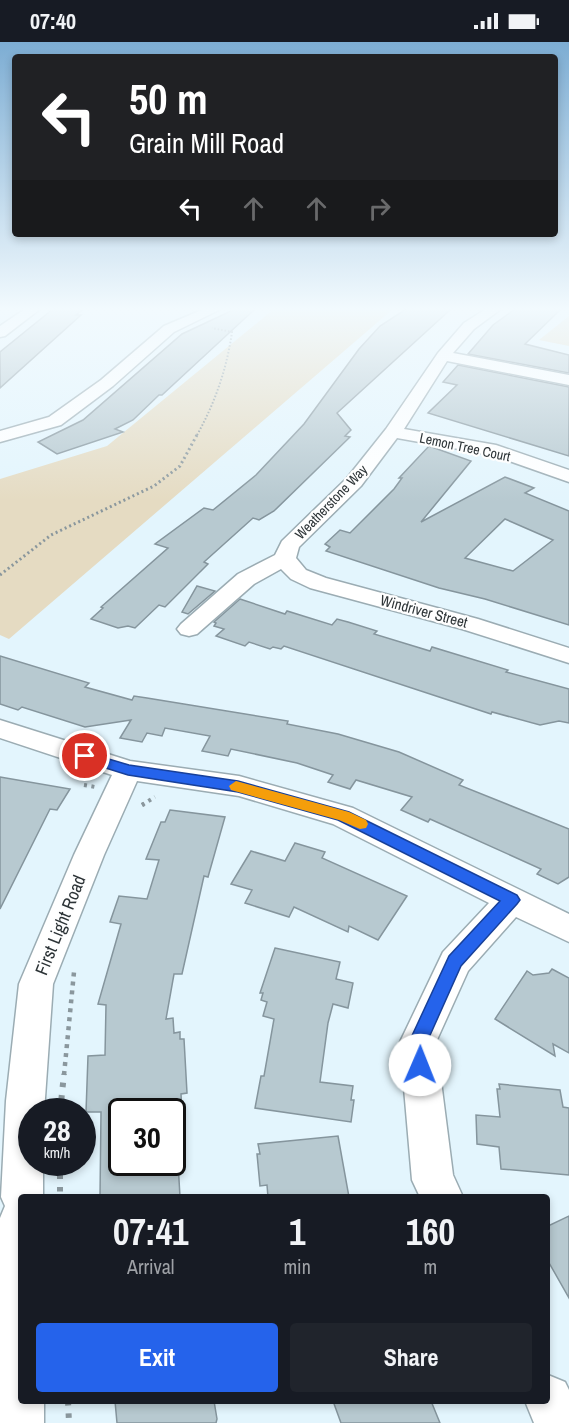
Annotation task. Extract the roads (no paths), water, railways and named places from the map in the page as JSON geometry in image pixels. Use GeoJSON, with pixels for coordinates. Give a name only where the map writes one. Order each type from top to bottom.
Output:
{"type":"FeatureCollection","features":[{"type":"Feature","properties":{"kind":"street"},"geometry":{"type":"LineString","coordinates":[[0,437],[55,421],[118,373]]}},
{"type":"Feature","properties":{"kind":"street","name":"Weatherstone Way"},"geometry":{"type":"LineString","coordinates":[[285,558],[289,545],[354,482],[393,432],[432,373]]}},
{"type":"Feature","properties":{"kind":"street"},"geometry":{"type":"LineString","coordinates":[[535,373],[569,380]]}},
{"type":"Feature","properties":{"kind":"street","name":"Lemon Tree Court"},"geometry":{"type":"LineString","coordinates":[[393,432],[496,450],[569,476]]}},
{"type":"Feature","properties":{"kind":"street"},"geometry":{"type":"LineString","coordinates":[[189,629],[246,579],[285,558]]}},
{"type":"Feature","properties":{"kind":"street","name":"Windriver Street"},"geometry":{"type":"LineString","coordinates":[[285,558],[299,575],[318,583],[470,624],[569,656]]}},
{"type":"Feature","properties":{"kind":"street"},"geometry":{"type":"LineString","coordinates":[[0,729],[127,792],[238,786],[343,816],[569,929]]}},
{"type":"Feature","properties":{"kind":"street","name":"First Light Road"},"geometry":{"type":"LineString","coordinates":[[22,1194],[25,1101],[36,984],[127,792]]}},
{"type":"Feature","properties":{"kind":"street"},"geometry":{"type":"LineString","coordinates":[[440,1194],[433,1180],[418,1042],[455,962],[512,900]]}},
{"type":"Feature","properties":{"kind":"street"},"geometry":{"type":"LineString","coordinates":[[550,1403],[560,1423]]}},
{"type":"Feature","properties":{"kind":"street"},"geometry":{"type":"LineString","coordinates":[[20,1404],[20,1423]]}}]}
